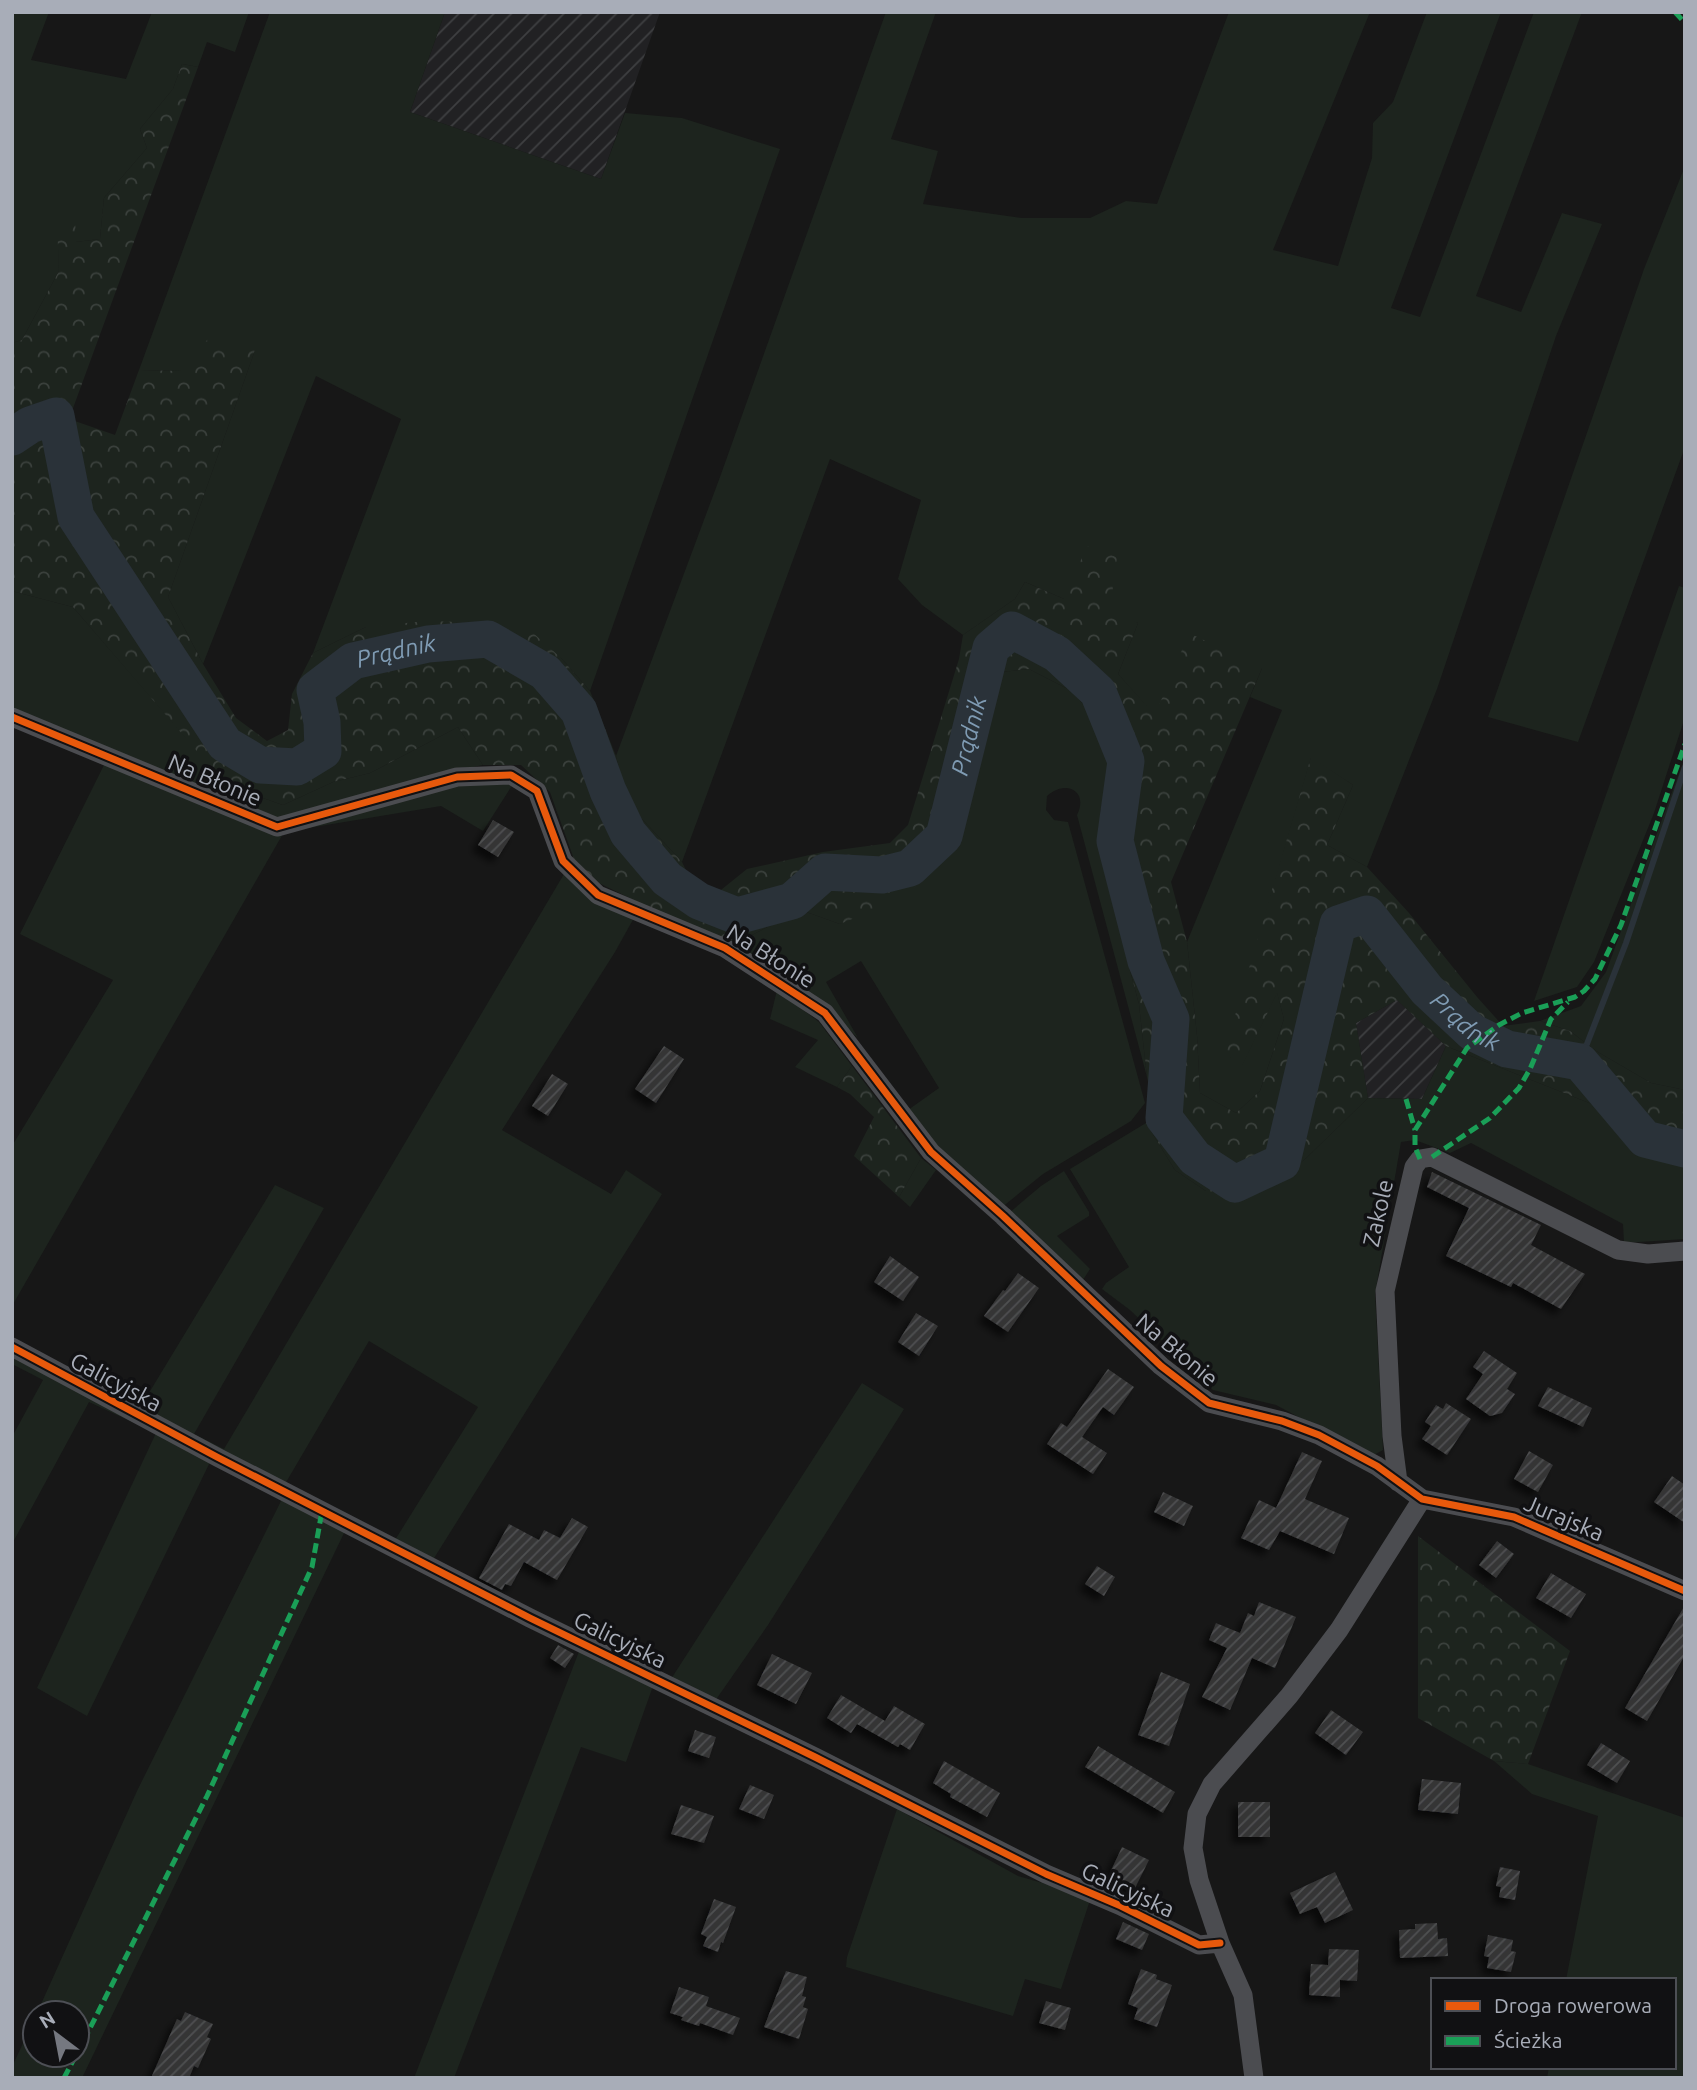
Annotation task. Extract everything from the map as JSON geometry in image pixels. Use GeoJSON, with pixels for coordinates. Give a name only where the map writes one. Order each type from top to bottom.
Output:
{"type":"FeatureCollection","features":[{"type":"Feature","properties":{"kind":"street","name":"Na Błonie"},"geometry":{"type":"LineString","coordinates":[[12,717],[277,827],[457,777],[511,775],[537,791],[563,861],[598,895],[725,948],[825,1013],[930,1152],[1003,1216],[1161,1366],[1209,1403],[1282,1421],[1319,1435],[1377,1466],[1422,1499]]}},
{"type":"Feature","properties":{"kind":"street","name":"Zakole"},"geometry":{"type":"LineString","coordinates":[[1398,1482],[1392,1436],[1385,1292],[1413,1167],[1420,1159],[1433,1157],[1618,1250],[1648,1254],[1685,1251]]}},
{"type":"Feature","properties":{"kind":"street","name":"Galicyjska"},"geometry":{"type":"LineString","coordinates":[[12,1347],[206,1451],[538,1622],[822,1760],[1046,1874],[1121,1906],[1199,1945],[1220,1942]]}},
{"type":"Feature","properties":{"kind":"street"},"geometry":{"type":"LineString","coordinates":[[1254,2078],[1253,2054],[1243,1995],[1220,1942],[1199,1880],[1193,1848],[1197,1814],[1212,1784],[1289,1696],[1339,1630],[1422,1499]]}},
{"type":"Feature","properties":{"kind":"street","name":"Jurajska"},"geometry":{"type":"LineString","coordinates":[[1422,1499],[1514,1517],[1685,1591]]}},
{"type":"Feature","properties":{"kind":"shaded area"},"geometry":{"type":"Polygon","coordinates":[[[445,12],[660,12],[601,179],[410,112],[445,12]]]}},
{"type":"Feature","properties":{"kind":"shaded area"},"geometry":{"type":"Polygon","coordinates":[[[1397,1000],[1446,1046],[1422,1099],[1368,1098],[1356,1023],[1397,1000]]]}},
{"type":"Feature","properties":{"kind":"green space"},"geometry":{"type":"Polygon","coordinates":[[[12,12],[49,12],[31,60],[126,79],[152,12],[249,12],[235,52],[207,42],[198,67],[182,64],[173,89],[140,129],[147,148],[104,198],[100,239],[76,242],[58,222],[59,271],[22,340],[12,343],[12,12]]]}},
{"type":"Feature","properties":{"kind":"green space"},"geometry":{"type":"Polygon","coordinates":[[[270,12],[445,12],[410,112],[601,179],[625,113],[682,118],[780,149],[590,691],[561,658],[366,627],[313,653],[401,419],[316,376],[203,664],[168,597],[255,350],[180,371],[139,370],[270,12]]]}},
{"type":"Feature","properties":{"kind":"green space"},"geometry":{"type":"Polygon","coordinates":[[[886,12],[936,12],[891,139],[938,151],[923,204],[1022,218],[1090,218],[1126,201],[1157,204],[1229,12],[1370,12],[1273,250],[1338,266],[1372,158],[1373,123],[1393,102],[1427,12],[1501,12],[1391,308],[1420,317],[1534,12],[1582,12],[1476,296],[1521,312],[1562,213],[1602,224],[1556,336],[1437,689],[1367,867],[1327,845],[1353,785],[1311,758],[1225,1053],[1242,1065],[1277,992],[1284,1019],[1260,1091],[1236,1113],[1200,1093],[1187,942],[1282,710],[1250,697],[1262,668],[1155,716],[1118,674],[1138,623],[1064,599],[1025,582],[1015,599],[963,635],[922,605],[898,579],[921,500],[830,459],[682,862],[627,803],[616,756],[720,477],[886,12]]]}},
{"type":"Feature","properties":{"kind":"green space"},"geometry":{"type":"Polygon","coordinates":[[[182,64],[198,67],[69,419],[115,435],[139,370],[180,371],[208,339],[255,350],[168,597],[203,664],[236,718],[267,741],[288,730],[292,694],[313,653],[366,627],[426,621],[497,623],[532,632],[561,658],[590,691],[616,756],[627,803],[682,862],[691,881],[716,894],[747,869],[823,852],[890,843],[908,825],[959,659],[963,635],[1015,599],[1025,582],[1064,599],[1087,546],[1117,557],[1110,609],[1138,623],[1118,674],[1155,715],[1189,633],[1262,668],[1171,882],[1187,942],[1200,1093],[1236,1113],[1260,1091],[1284,1019],[1277,993],[1242,1066],[1224,1053],[1311,757],[1353,785],[1327,845],[1367,867],[1503,1026],[1540,1021],[1570,1031],[1596,1051],[1651,1083],[1685,1090],[1685,1165],[1642,1149],[1597,1106],[1446,1046],[1397,1000],[1356,1023],[1368,1098],[1303,1161],[1277,1182],[1252,1196],[1206,1191],[1175,1170],[1146,1123],[1153,1104],[1147,1077],[1139,1004],[1125,952],[1100,813],[1112,764],[1101,725],[1072,691],[1029,669],[1000,672],[979,717],[965,794],[956,823],[927,880],[881,907],[840,924],[801,910],[734,944],[681,923],[599,883],[574,859],[550,792],[521,765],[483,765],[458,727],[370,773],[333,782],[283,805],[226,785],[73,607],[12,591],[12,343],[22,340],[59,271],[57,222],[75,216],[76,242],[100,239],[104,198],[147,148],[140,129],[173,89],[182,64]]]}},
{"type":"Feature","properties":{"kind":"green space"},"geometry":{"type":"Polygon","coordinates":[[[1685,166],[1685,447],[1578,742],[1488,717],[1644,269],[1685,166]]]}},
{"type":"Feature","properties":{"kind":"green space"},"geometry":{"type":"Polygon","coordinates":[[[1679,586],[1685,588],[1685,717],[1654,813],[1594,962],[1577,987],[1534,1001],[1679,586]]]}},
{"type":"Feature","properties":{"kind":"green space"},"geometry":{"type":"Polygon","coordinates":[[[12,591],[73,607],[227,785],[283,805],[333,782],[370,773],[458,727],[483,765],[452,771],[281,819],[12,708],[12,591]]]}},
{"type":"Feature","properties":{"kind":"green space"},"geometry":{"type":"Polygon","coordinates":[[[1029,669],[1072,691],[1101,725],[1112,764],[1100,813],[1125,952],[1139,1004],[1147,1077],[1077,815],[1080,800],[1074,790],[1061,788],[1047,796],[1046,810],[1054,820],[1068,822],[1145,1103],[1131,1121],[1043,1174],[1001,1208],[934,1144],[908,1110],[939,1088],[861,961],[826,982],[858,1038],[810,993],[734,944],[801,910],[840,924],[941,857],[965,794],[979,717],[1000,672],[1029,669]]]}},
{"type":"Feature","properties":{"kind":"green space"},"geometry":{"type":"Polygon","coordinates":[[[1685,757],[1685,1090],[1651,1083],[1596,1051],[1570,1031],[1540,1021],[1581,1006],[1606,972],[1685,757]]]}},
{"type":"Feature","properties":{"kind":"green space"},"geometry":{"type":"Polygon","coordinates":[[[106,761],[258,827],[458,783],[513,784],[483,831],[441,806],[284,832],[12,1306],[12,1146],[113,980],[20,934],[106,761]]]}},
{"type":"Feature","properties":{"kind":"green space"},"geometry":{"type":"Polygon","coordinates":[[[564,874],[635,916],[502,1130],[611,1194],[626,1170],[662,1194],[431,1563],[395,1540],[478,1407],[369,1341],[285,1484],[345,1531],[91,2059],[91,1999],[43,1999],[137,1791],[282,1499],[211,1460],[87,1716],[37,1688],[156,1433],[89,1402],[12,1544],[12,1437],[43,1380],[12,1364],[12,1337],[141,1406],[275,1185],[324,1208],[194,1434],[224,1449],[564,874]]]}},
{"type":"Feature","properties":{"kind":"green space"},"geometry":{"type":"Polygon","coordinates":[[[777,990],[819,1022],[852,1066],[837,1087],[795,1067],[818,1040],[770,1019],[777,990]]]}},
{"type":"Feature","properties":{"kind":"green space"},"geometry":{"type":"Polygon","coordinates":[[[1446,1046],[1597,1106],[1642,1149],[1685,1165],[1685,1239],[1624,1243],[1623,1224],[1471,1143],[1450,1153],[1415,1140],[1401,1142],[1375,1294],[1383,1450],[1372,1456],[1276,1405],[1213,1390],[1130,1310],[1102,1289],[1106,1283],[1129,1267],[1070,1169],[1146,1123],[1175,1170],[1206,1191],[1303,1161],[1368,1098],[1422,1099],[1446,1046]]]}},
{"type":"Feature","properties":{"kind":"green space"},"geometry":{"type":"Polygon","coordinates":[[[852,1066],[921,1158],[899,1197],[854,1156],[874,1117],[850,1094],[837,1087],[852,1066]]]}},
{"type":"Feature","properties":{"kind":"green space"},"geometry":{"type":"Polygon","coordinates":[[[921,1158],[936,1170],[910,1207],[899,1197],[921,1158]]]}},
{"type":"Feature","properties":{"kind":"green space"},"geometry":{"type":"Polygon","coordinates":[[[1064,1171],[1089,1212],[1089,1216],[1057,1236],[1090,1269],[1081,1283],[1009,1213],[1064,1171]]]}},
{"type":"Feature","properties":{"kind":"green space"},"geometry":{"type":"Polygon","coordinates":[[[862,1383],[904,1409],[768,1625],[715,1701],[671,1679],[862,1383]]]}},
{"type":"Feature","properties":{"kind":"green space"},"geometry":{"type":"Polygon","coordinates":[[[1418,1536],[1570,1651],[1528,1764],[1494,1761],[1418,1718],[1418,1536]]]}},
{"type":"Feature","properties":{"kind":"green space"},"geometry":{"type":"Polygon","coordinates":[[[580,1649],[653,1686],[626,1762],[581,1747],[454,2078],[414,2078],[580,1649]]]}},
{"type":"Feature","properties":{"kind":"green space"},"geometry":{"type":"Polygon","coordinates":[[[1494,1761],[1528,1764],[1685,1818],[1685,2078],[1547,2078],[1549,2069],[1676,2069],[1676,1978],[1566,1978],[1598,1816],[1532,1794],[1494,1761]]]}},
{"type":"Feature","properties":{"kind":"green space"},"geometry":{"type":"Polygon","coordinates":[[[897,1809],[1018,1876],[1091,1897],[1061,1989],[1025,1979],[1013,2016],[846,1967],[847,1957],[897,1809]]]}},
{"type":"Feature","properties":{"kind":"green space"},"geometry":{"type":"Polygon","coordinates":[[[21,2047],[21,2069],[86,2069],[82,2078],[12,2078],[12,2067],[21,2047]]]}},
{"type":"Feature","properties":{"kind":"building"},"geometry":{"type":"Polygon","coordinates":[[[493,820],[514,832],[498,857],[478,845],[493,820]]]}},
{"type":"Feature","properties":{"kind":"building"},"geometry":{"type":"Polygon","coordinates":[[[664,1046],[684,1059],[656,1103],[635,1089],[664,1046]]]}},
{"type":"Feature","properties":{"kind":"building"},"geometry":{"type":"Polygon","coordinates":[[[552,1074],[568,1084],[548,1116],[532,1106],[552,1074]]]}},
{"type":"Feature","properties":{"kind":"building"},"geometry":{"type":"Polygon","coordinates":[[[1432,1172],[1541,1225],[1531,1245],[1585,1274],[1561,1309],[1513,1283],[1511,1287],[1446,1256],[1469,1208],[1427,1187],[1432,1172]]]}},
{"type":"Feature","properties":{"kind":"building"},"geometry":{"type":"Polygon","coordinates":[[[890,1256],[919,1277],[903,1301],[874,1282],[890,1256]]]}},
{"type":"Feature","properties":{"kind":"building"},"geometry":{"type":"Polygon","coordinates":[[[1018,1273],[1039,1288],[1008,1332],[984,1316],[1018,1273]]]}},
{"type":"Feature","properties":{"kind":"building"},"geometry":{"type":"Polygon","coordinates":[[[916,1313],[938,1326],[919,1356],[898,1342],[916,1313]]]}},
{"type":"Feature","properties":{"kind":"building"},"geometry":{"type":"Polygon","coordinates":[[[1484,1351],[1517,1373],[1507,1389],[1515,1394],[1502,1413],[1490,1416],[1466,1399],[1483,1374],[1473,1367],[1484,1351]]]}},
{"type":"Feature","properties":{"kind":"building"},"geometry":{"type":"Polygon","coordinates":[[[1108,1369],[1134,1387],[1114,1415],[1103,1407],[1082,1437],[1107,1453],[1093,1474],[1047,1444],[1061,1423],[1067,1427],[1108,1369]]]}},
{"type":"Feature","properties":{"kind":"building"},"geometry":{"type":"Polygon","coordinates":[[[1548,1387],[1592,1408],[1583,1427],[1538,1406],[1548,1387]]]}},
{"type":"Feature","properties":{"kind":"building"},"geometry":{"type":"Polygon","coordinates":[[[1446,1403],[1471,1419],[1447,1455],[1422,1439],[1431,1426],[1425,1422],[1436,1405],[1443,1409],[1446,1403]]]}},
{"type":"Feature","properties":{"kind":"building"},"geometry":{"type":"Polygon","coordinates":[[[1529,1451],[1553,1465],[1538,1492],[1514,1479],[1529,1451]]]}},
{"type":"Feature","properties":{"kind":"building"},"geometry":{"type":"Polygon","coordinates":[[[1302,1452],[1322,1461],[1305,1499],[1349,1518],[1334,1554],[1280,1531],[1269,1550],[1241,1538],[1259,1500],[1276,1508],[1302,1452]]]}},
{"type":"Feature","properties":{"kind":"building"},"geometry":{"type":"Polygon","coordinates":[[[1672,1476],[1685,1485],[1685,1523],[1654,1502],[1672,1476]]]}},
{"type":"Feature","properties":{"kind":"building"},"geometry":{"type":"Polygon","coordinates":[[[1163,1492],[1193,1506],[1184,1526],[1154,1512],[1163,1492]]]}},
{"type":"Feature","properties":{"kind":"building"},"geometry":{"type":"Polygon","coordinates":[[[572,1518],[588,1527],[557,1580],[524,1562],[511,1586],[505,1584],[502,1590],[479,1578],[509,1524],[539,1540],[544,1530],[560,1538],[572,1518]]]}},
{"type":"Feature","properties":{"kind":"building"},"geometry":{"type":"Polygon","coordinates":[[[1497,1541],[1514,1554],[1496,1578],[1479,1565],[1497,1541]]]}},
{"type":"Feature","properties":{"kind":"building"},"geometry":{"type":"Polygon","coordinates":[[[1097,1566],[1115,1577],[1104,1596],[1085,1584],[1097,1566]]]}},
{"type":"Feature","properties":{"kind":"building"},"geometry":{"type":"Polygon","coordinates":[[[1551,1573],[1586,1594],[1571,1618],[1536,1598],[1551,1573]]]}},
{"type":"Feature","properties":{"kind":"building"},"geometry":{"type":"Polygon","coordinates":[[[1259,1602],[1296,1617],[1275,1668],[1252,1658],[1230,1710],[1202,1697],[1227,1648],[1209,1640],[1216,1623],[1240,1633],[1248,1613],[1254,1616],[1259,1602]]]}},
{"type":"Feature","properties":{"kind":"building"},"geometry":{"type":"Polygon","coordinates":[[[1685,1605],[1685,1655],[1647,1721],[1625,1708],[1685,1605]]]}},
{"type":"Feature","properties":{"kind":"building"},"geometry":{"type":"Polygon","coordinates":[[[558,1645],[574,1654],[565,1668],[550,1658],[558,1645]]]}},
{"type":"Feature","properties":{"kind":"building"},"geometry":{"type":"Polygon","coordinates":[[[772,1654],[812,1673],[796,1704],[757,1685],[772,1654]]]}},
{"type":"Feature","properties":{"kind":"building"},"geometry":{"type":"Polygon","coordinates":[[[1161,1672],[1190,1684],[1169,1746],[1138,1735],[1161,1672]]]}},
{"type":"Feature","properties":{"kind":"building"},"geometry":{"type":"Polygon","coordinates":[[[841,1695],[885,1721],[894,1706],[925,1724],[910,1750],[900,1744],[898,1747],[857,1724],[851,1733],[827,1718],[841,1695]]]}},
{"type":"Feature","properties":{"kind":"building"},"geometry":{"type":"Polygon","coordinates":[[[1331,1710],[1363,1732],[1346,1755],[1315,1733],[1331,1710]]]}},
{"type":"Feature","properties":{"kind":"building"},"geometry":{"type":"Polygon","coordinates":[[[695,1730],[716,1737],[709,1758],[688,1751],[695,1730]]]}},
{"type":"Feature","properties":{"kind":"building"},"geometry":{"type":"Polygon","coordinates":[[[1601,1743],[1630,1761],[1617,1783],[1587,1765],[1601,1743]]]}},
{"type":"Feature","properties":{"kind":"building"},"geometry":{"type":"Polygon","coordinates":[[[1098,1746],[1175,1792],[1163,1813],[1085,1767],[1098,1746]]]}},
{"type":"Feature","properties":{"kind":"building"},"geometry":{"type":"Polygon","coordinates":[[[944,1761],[1000,1793],[987,1817],[950,1797],[951,1794],[933,1783],[944,1761]]]}},
{"type":"Feature","properties":{"kind":"building"},"geometry":{"type":"Polygon","coordinates":[[[1422,1779],[1461,1783],[1458,1814],[1418,1810],[1422,1779]]]}},
{"type":"Feature","properties":{"kind":"building"},"geometry":{"type":"Polygon","coordinates":[[[750,1785],[774,1795],[764,1819],[739,1809],[750,1785]]]}},
{"type":"Feature","properties":{"kind":"building"},"geometry":{"type":"Polygon","coordinates":[[[1238,1802],[1270,1802],[1270,1837],[1238,1837],[1238,1802]]]}},
{"type":"Feature","properties":{"kind":"building"},"geometry":{"type":"Polygon","coordinates":[[[681,1805],[714,1816],[704,1843],[671,1834],[681,1805]]]}},
{"type":"Feature","properties":{"kind":"building"},"geometry":{"type":"Polygon","coordinates":[[[1122,1847],[1149,1860],[1134,1890],[1108,1877],[1122,1847]]]}},
{"type":"Feature","properties":{"kind":"building"},"geometry":{"type":"Polygon","coordinates":[[[1500,1867],[1520,1871],[1515,1900],[1499,1897],[1501,1887],[1496,1886],[1500,1867]]]}},
{"type":"Feature","properties":{"kind":"building"},"geometry":{"type":"Polygon","coordinates":[[[1335,1872],[1353,1910],[1325,1923],[1317,1907],[1300,1914],[1290,1893],[1335,1872]]]}},
{"type":"Feature","properties":{"kind":"building"},"geometry":{"type":"Polygon","coordinates":[[[714,1899],[736,1907],[718,1952],[703,1946],[707,1937],[701,1934],[714,1899]]]}},
{"type":"Feature","properties":{"kind":"building"},"geometry":{"type":"Polygon","coordinates":[[[1123,1922],[1149,1934],[1142,1950],[1116,1939],[1123,1922]]]}},
{"type":"Feature","properties":{"kind":"building"},"geometry":{"type":"Polygon","coordinates":[[[1437,1923],[1438,1939],[1447,1938],[1448,1956],[1400,1958],[1399,1930],[1415,1929],[1415,1924],[1437,1923]]]}},
{"type":"Feature","properties":{"kind":"building"},"geometry":{"type":"Polygon","coordinates":[[[1488,1935],[1513,1940],[1511,1951],[1516,1952],[1511,1972],[1487,1968],[1489,1957],[1484,1956],[1488,1935]]]}},
{"type":"Feature","properties":{"kind":"building"},"geometry":{"type":"Polygon","coordinates":[[[1329,1949],[1359,1950],[1357,1981],[1340,1980],[1340,1997],[1309,1995],[1311,1964],[1328,1965],[1329,1949]]]}},
{"type":"Feature","properties":{"kind":"building"},"geometry":{"type":"Polygon","coordinates":[[[1141,1969],[1172,1985],[1157,2027],[1134,2019],[1138,2008],[1128,2004],[1141,1969]]]}},
{"type":"Feature","properties":{"kind":"building"},"geometry":{"type":"Polygon","coordinates":[[[786,1971],[807,1977],[802,1996],[806,1997],[803,2007],[808,2009],[799,2039],[764,2027],[786,1971]]]}},
{"type":"Feature","properties":{"kind":"building"},"geometry":{"type":"Polygon","coordinates":[[[679,1987],[709,1997],[706,2006],[740,2018],[733,2035],[700,2023],[699,2026],[681,2020],[683,2017],[670,2013],[679,1987]]]}},
{"type":"Feature","properties":{"kind":"building"},"geometry":{"type":"Polygon","coordinates":[[[1046,2001],[1071,2008],[1065,2030],[1039,2023],[1046,2001]]]}},
{"type":"Feature","properties":{"kind":"building"},"geometry":{"type":"Polygon","coordinates":[[[185,2012],[213,2024],[207,2037],[211,2039],[198,2068],[194,2066],[189,2078],[151,2078],[177,2019],[181,2021],[185,2012]]]}},
{"type":"Feature","properties":{"kind":"waterway","name":"Prądnik"},"geometry":{"type":"LineString","coordinates":[[12,437],[30,425],[56,416],[76,517],[225,744],[260,765],[297,767],[323,751],[322,722],[315,690],[353,661],[428,644],[488,639],[545,672],[579,711],[608,791],[628,833],[667,879],[699,901],[737,916],[792,901],[825,872],[882,875],[910,868],[944,836],[991,648],[1012,630],[1057,654],[1098,692],[1126,761],[1115,841],[1146,961],[1171,1019],[1164,1118],[1195,1158],[1235,1184],[1282,1162],[1338,924],[1367,914],[1427,990],[1472,1032],[1507,1049],[1580,1062],[1645,1139],[1685,1149]]}},
{"type":"Feature","properties":{"kind":"waterway"},"geometry":{"type":"LineString","coordinates":[[1580,1062],[1626,943],[1685,767]]}},
{"type":"Feature","properties":{"kind":"marked path"},"geometry":{"type":"LineString","coordinates":[[1675,12],[1685,23]]}},
{"type":"Feature","properties":{"kind":"marked path"},"geometry":{"type":"LineString","coordinates":[[1420,1159],[1415,1147],[1415,1130],[1467,1048],[1499,1025],[1522,1013],[1575,997],[1595,979],[1621,925],[1685,744]]}},
{"type":"Feature","properties":{"kind":"marked path"},"geometry":{"type":"LineString","coordinates":[[1432,1157],[1490,1118],[1519,1088],[1551,1019],[1568,1002]]}},
{"type":"Feature","properties":{"kind":"marked path"},"geometry":{"type":"LineString","coordinates":[[1406,1099],[1415,1130]]}},
{"type":"Feature","properties":{"kind":"marked path"},"geometry":{"type":"LineString","coordinates":[[91,2026],[207,1796],[312,1567],[322,1511]]}},
{"type":"Feature","properties":{"kind":"marked path"},"geometry":{"type":"LineString","coordinates":[[64,2078],[69,2069]]}},
{"type":"Feature","properties":{"kind":"cycle path"},"geometry":{"type":"LineString","coordinates":[[12,717],[277,827],[457,777],[511,775],[537,791],[563,861],[598,895],[725,948],[825,1013],[931,1152],[1003,1216],[1161,1366],[1209,1403],[1282,1421],[1319,1435],[1377,1466],[1422,1499],[1514,1517],[1685,1591]]}},
{"type":"Feature","properties":{"kind":"cycle path"},"geometry":{"type":"LineString","coordinates":[[12,1347],[217,1457],[530,1618],[815,1757],[1046,1874],[1121,1906],[1199,1945],[1220,1943]]}}]}
